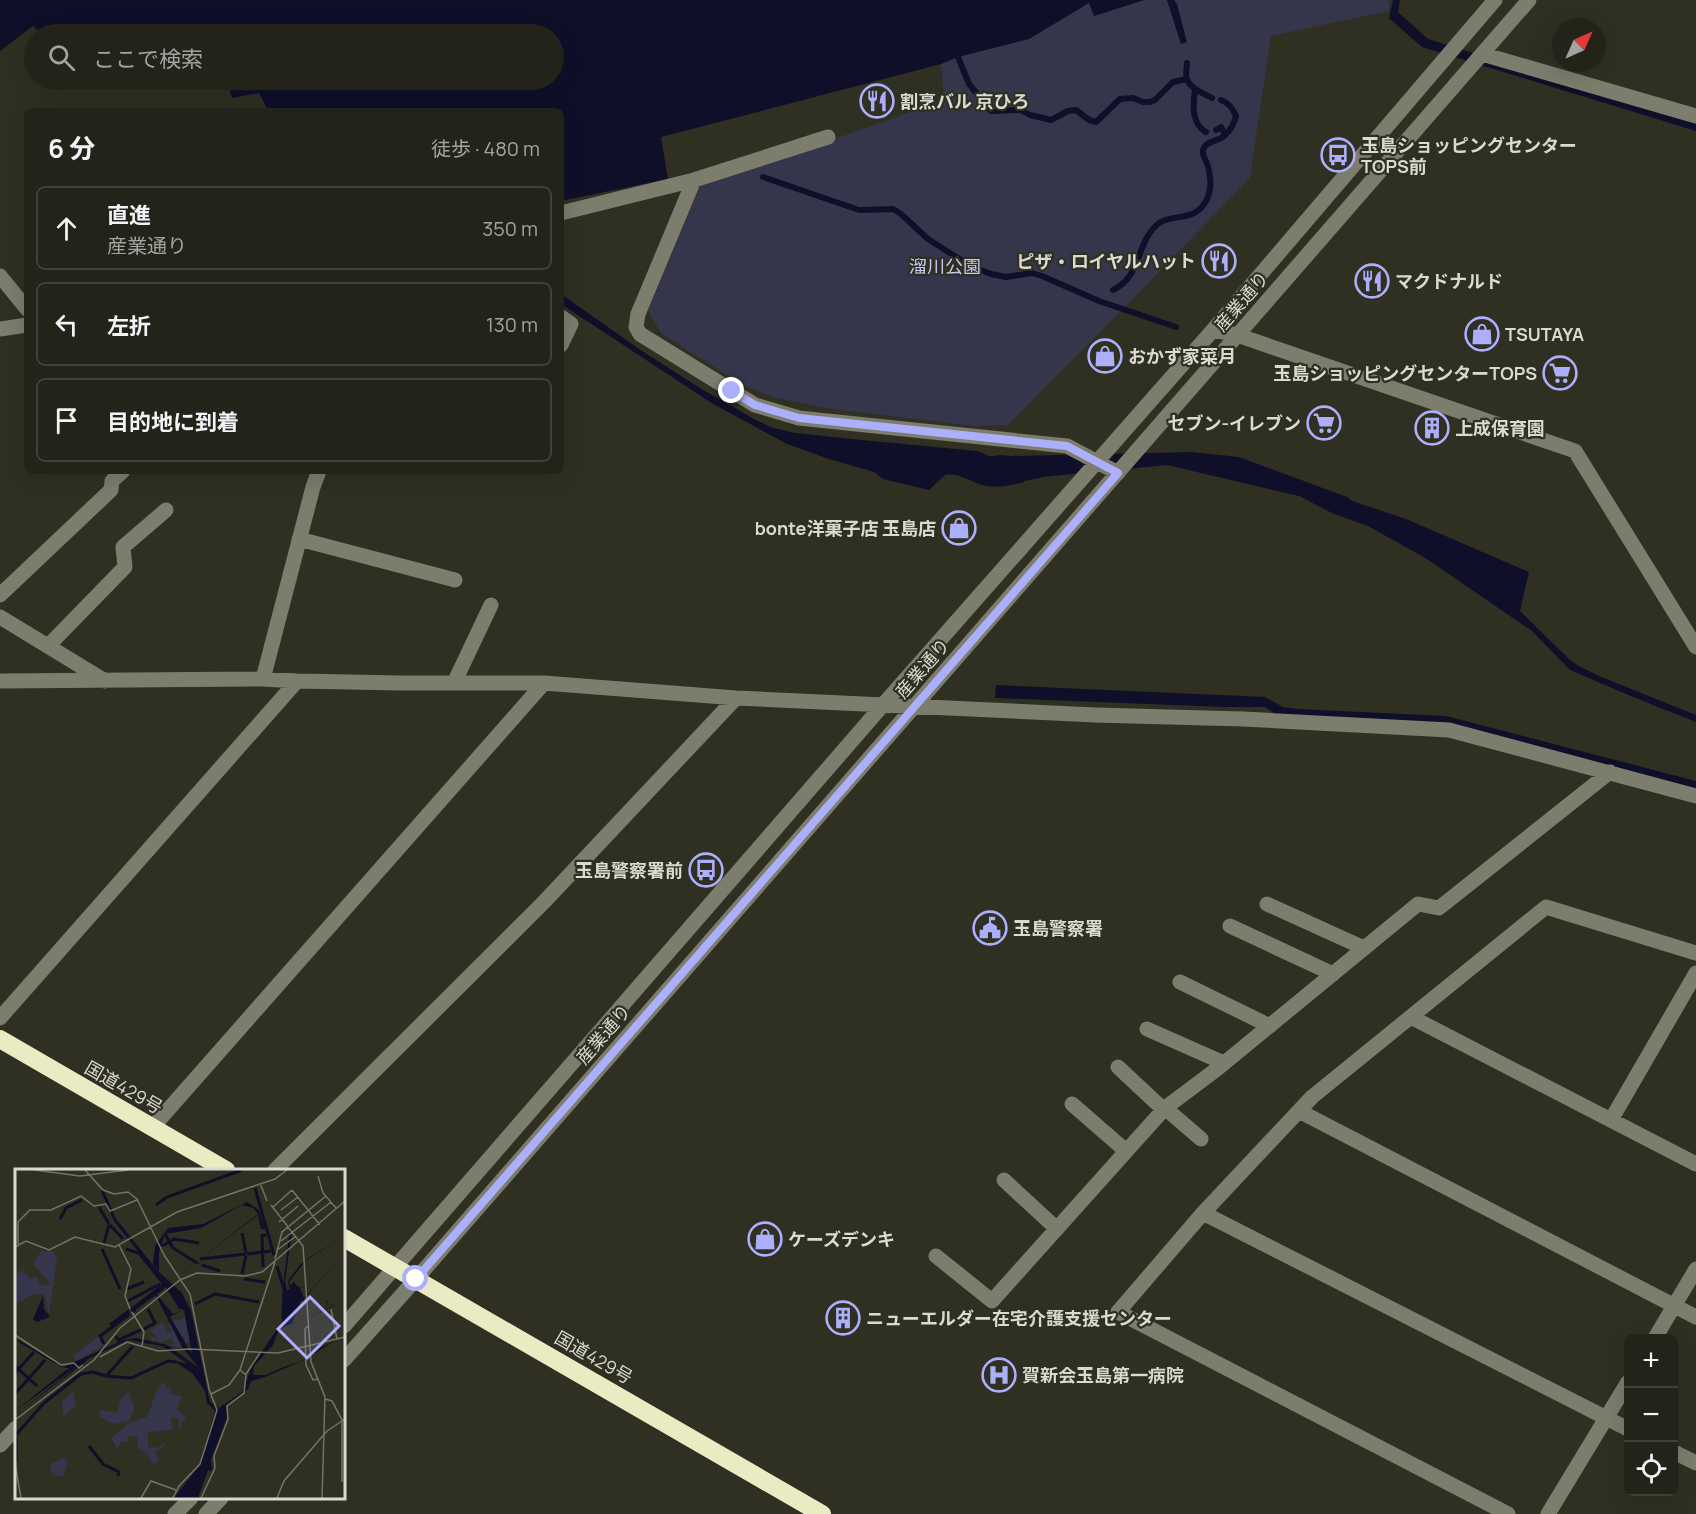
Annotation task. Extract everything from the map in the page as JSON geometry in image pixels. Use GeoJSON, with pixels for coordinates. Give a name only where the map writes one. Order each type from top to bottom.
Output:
{"type":"FeatureCollection","features":[{"type":"Feature","properties":{"kind":"highway","name":"国道429号"},"geometry":{"type":"LineString","coordinates":[[0,1039],[224,1169]]}},
{"type":"Feature","properties":{"kind":"highway","name":"国道429号"},"geometry":{"type":"LineString","coordinates":[[345,1239],[822,1514]]}},
{"type":"Feature","properties":{"kind":"street","name":"産業通り"},"geometry":{"type":"LineString","coordinates":[[345,1325],[882,706],[1213,330],[1495,0]]}},
{"type":"Feature","properties":{"kind":"street","name":"産業通り"},"geometry":{"type":"LineString","coordinates":[[345,1359],[1529,0]]}},
{"type":"Feature","properties":{"kind":"street"},"geometry":{"type":"LineString","coordinates":[[1482,54],[1696,116]]}},
{"type":"Feature","properties":{"kind":"street"},"geometry":{"type":"LineString","coordinates":[[564,212],[694,180],[828,137]]}},
{"type":"Feature","properties":{"kind":"street"},"geometry":{"type":"LineString","coordinates":[[694,180],[638,314],[636,327],[640,334],[755,405],[799,418],[1067,446],[1118,473]]}},
{"type":"Feature","properties":{"kind":"street"},"geometry":{"type":"LineString","coordinates":[[0,276],[24,305]]}},
{"type":"Feature","properties":{"kind":"street"},"geometry":{"type":"LineString","coordinates":[[564,319],[571,324],[564,339]]}},
{"type":"Feature","properties":{"kind":"street"},"geometry":{"type":"LineString","coordinates":[[0,329],[24,325]]}},
{"type":"Feature","properties":{"kind":"street"},"geometry":{"type":"LineString","coordinates":[[1213,330],[1237,335],[1575,451],[1696,646]]}},
{"type":"Feature","properties":{"kind":"street"},"geometry":{"type":"LineString","coordinates":[[0,596],[111,490],[112,482],[120,474]]}},
{"type":"Feature","properties":{"kind":"street"},"geometry":{"type":"LineString","coordinates":[[263,679],[318,474]]}},
{"type":"Feature","properties":{"kind":"street"},"geometry":{"type":"LineString","coordinates":[[48,646],[125,567],[123,547],[166,510]]}},
{"type":"Feature","properties":{"kind":"street"},"geometry":{"type":"LineString","coordinates":[[299,539],[455,580]]}},
{"type":"Feature","properties":{"kind":"street"},"geometry":{"type":"LineString","coordinates":[[454,683],[491,605]]}},
{"type":"Feature","properties":{"kind":"street"},"geometry":{"type":"LineString","coordinates":[[0,617],[105,681]]}},
{"type":"Feature","properties":{"kind":"street"},"geometry":{"type":"LineString","coordinates":[[0,681],[263,679],[454,683],[544,682],[736,698],[882,706],[1243,719],[1449,730],[1696,796]]}},
{"type":"Feature","properties":{"kind":"street"},"geometry":{"type":"LineString","coordinates":[[0,1018],[297,681]]}},
{"type":"Feature","properties":{"kind":"street"},"geometry":{"type":"LineString","coordinates":[[152,1128],[544,682]]}},
{"type":"Feature","properties":{"kind":"street"},"geometry":{"type":"LineString","coordinates":[[276,1169],[543,903],[736,698]]}},
{"type":"Feature","properties":{"kind":"street"},"geometry":{"type":"LineString","coordinates":[[936,1256],[992,1301],[1164,1109],[1270,1026],[1418,904],[1439,908],[1610,772]]}},
{"type":"Feature","properties":{"kind":"street"},"geometry":{"type":"LineString","coordinates":[[1267,904],[1364,948]]}},
{"type":"Feature","properties":{"kind":"street"},"geometry":{"type":"LineString","coordinates":[[1508,1514],[1118,1312],[1203,1213],[1312,1098],[1546,907],[1696,953]]}},
{"type":"Feature","properties":{"kind":"street"},"geometry":{"type":"LineString","coordinates":[[1230,926],[1333,974]]}},
{"type":"Feature","properties":{"kind":"street"},"geometry":{"type":"LineString","coordinates":[[1611,1120],[1696,973]]}},
{"type":"Feature","properties":{"kind":"street"},"geometry":{"type":"LineString","coordinates":[[1180,982],[1270,1026]]}},
{"type":"Feature","properties":{"kind":"street"},"geometry":{"type":"LineString","coordinates":[[1411,1017],[1696,1164]]}},
{"type":"Feature","properties":{"kind":"street"},"geometry":{"type":"LineString","coordinates":[[1147,1029],[1224,1063]]}},
{"type":"Feature","properties":{"kind":"street"},"geometry":{"type":"LineString","coordinates":[[1118,1067],[1201,1139]]}},
{"type":"Feature","properties":{"kind":"street"},"geometry":{"type":"LineString","coordinates":[[1072,1104],[1126,1151]]}},
{"type":"Feature","properties":{"kind":"street"},"geometry":{"type":"LineString","coordinates":[[1299,1111],[1696,1317]]}},
{"type":"Feature","properties":{"kind":"street"},"geometry":{"type":"LineString","coordinates":[[1004,1180],[1057,1229]]}},
{"type":"Feature","properties":{"kind":"street"},"geometry":{"type":"LineString","coordinates":[[1203,1213],[1624,1426]]}},
{"type":"Feature","properties":{"kind":"street"},"geometry":{"type":"LineString","coordinates":[[1657,1334],[1696,1269]]}},
{"type":"Feature","properties":{"kind":"street"},"geometry":{"type":"LineString","coordinates":[[1548,1514],[1625,1388]]}},
{"type":"Feature","properties":{"kind":"street"},"geometry":{"type":"LineString","coordinates":[[0,1445],[15,1429]]}},
{"type":"Feature","properties":{"kind":"street"},"geometry":{"type":"LineString","coordinates":[[1678,1454],[1696,1463]]}},
{"type":"Feature","properties":{"kind":"street"},"geometry":{"type":"LineString","coordinates":[[175,1514],[188,1499]]}},
{"type":"Feature","properties":{"kind":"street"},"geometry":{"type":"LineString","coordinates":[[206,1514],[219,1499]]}},
{"type":"Feature","properties":{"kind":"green space","name":"溜川公園"},"geometry":{"type":"Polygon","coordinates":[[[1144,0],[1167,0],[1181,43],[1177,4],[1174,0],[1389,0],[1389,11],[1271,36],[1250,178],[1008,425],[974,426],[826,408],[773,397],[744,386],[661,333],[648,311],[700,186],[709,178],[832,140],[944,100],[941,64],[958,57],[1029,39],[1090,2],[1094,16],[1144,0]]]}},
{"type":"Feature","properties":{"kind":"shaded area"},"geometry":{"type":"Polygon","coordinates":[[[0,0],[1144,0],[1094,16],[1089,3],[1029,39],[661,137],[668,179],[564,200],[564,108],[266,108],[259,93],[232,98],[230,90],[564,90],[564,24],[24,24],[24,33],[0,51],[0,0]]]}},
{"type":"Feature","properties":{"kind":"shaded area"},"geometry":{"type":"Polygon","coordinates":[[[1167,0],[1174,0],[1177,4],[1187,42],[1181,44],[1167,0]]]}},
{"type":"Feature","properties":{"kind":"shaded area"},"geometry":{"type":"Polygon","coordinates":[[[1393,0],[1400,0],[1398,12],[1428,39],[1696,122],[1696,131],[1422,47],[1389,18],[1393,0]]]}},
{"type":"Feature","properties":{"kind":"shaded area"},"geometry":{"type":"Polygon","coordinates":[[[564,296],[639,349],[700,388],[773,428],[795,433],[977,451],[989,456],[1191,452],[1239,457],[1347,497],[1352,501],[1406,519],[1529,572],[1520,611],[1570,660],[1599,676],[1696,715],[1696,722],[1570,670],[1532,631],[1427,559],[1368,526],[1334,514],[1299,496],[1167,465],[1043,477],[1000,486],[987,486],[956,475],[945,475],[929,490],[883,479],[874,472],[787,444],[713,404],[564,306],[564,296]]]}},
{"type":"Feature","properties":{"kind":"shaded area"},"geometry":{"type":"Polygon","coordinates":[[[996,685],[1265,697],[1283,707],[1297,709],[1446,716],[1696,781],[1696,789],[1447,723],[1279,716],[1265,707],[995,698],[996,685]]]}},
{"type":"Feature","properties":{"kind":"waterway"},"geometry":{"type":"LineString","coordinates":[[958,57],[969,84],[991,111],[1021,110],[1030,115],[1051,120],[1068,111],[1076,110],[1089,120],[1096,122],[1120,99],[1133,98],[1150,102],[1173,82],[1187,79]]}},
{"type":"Feature","properties":{"kind":"waterway"},"geometry":{"type":"LineString","coordinates":[[1187,63],[1186,75],[1191,86],[1212,98]]}},
{"type":"Feature","properties":{"kind":"waterway"},"geometry":{"type":"LineString","coordinates":[[1195,89],[1195,119],[1206,132]]}},
{"type":"Feature","properties":{"kind":"waterway"},"geometry":{"type":"LineString","coordinates":[[1113,290],[1123,284],[1129,276],[1151,231],[1159,223],[1191,215],[1202,207],[1207,199],[1210,191],[1210,177],[1203,150],[1207,144],[1227,133],[1236,116],[1230,106],[1221,100]]}},
{"type":"Feature","properties":{"kind":"waterway"},"geometry":{"type":"LineString","coordinates":[[1216,130],[1221,127],[1225,135]]}},
{"type":"Feature","properties":{"kind":"waterway"},"geometry":{"type":"LineString","coordinates":[[763,177],[859,210],[893,209],[928,239],[973,267],[1006,277],[1032,273],[1099,301],[1176,327]]}},
{"type":"Feature","properties":{"kind":"place","name":"割烹バル 京ひろ"},"geometry":{"type":"Point","coordinates":[877,101]}},
{"type":"Feature","properties":{"kind":"place","name":"玉島ショッピングセンター TOPS前"},"geometry":{"type":"Point","coordinates":[1338,155]}},
{"type":"Feature","properties":{"kind":"place","name":"ピザ・ロイヤルハット"},"geometry":{"type":"Point","coordinates":[1219,261]}},
{"type":"Feature","properties":{"kind":"place","name":"マクドナルド"},"geometry":{"type":"Point","coordinates":[1372,281]}},
{"type":"Feature","properties":{"kind":"place","name":"TSUTAYA"},"geometry":{"type":"Point","coordinates":[1482,334]}},
{"type":"Feature","properties":{"kind":"place","name":"おかず家菜月"},"geometry":{"type":"Point","coordinates":[1105,356]}},
{"type":"Feature","properties":{"kind":"place","name":"玉島ショッピングセンターTOPS"},"geometry":{"type":"Point","coordinates":[1560,373]}},
{"type":"Feature","properties":{"kind":"place","name":"セブン-イレブン"},"geometry":{"type":"Point","coordinates":[1324,423]}},
{"type":"Feature","properties":{"kind":"place","name":"上成保育園"},"geometry":{"type":"Point","coordinates":[1432,428]}},
{"type":"Feature","properties":{"kind":"place","name":"bonte洋菓子店 玉島店"},"geometry":{"type":"Point","coordinates":[959,528]}},
{"type":"Feature","properties":{"kind":"place","name":"玉島警察署前"},"geometry":{"type":"Point","coordinates":[706,870]}},
{"type":"Feature","properties":{"kind":"place","name":"玉島警察署"},"geometry":{"type":"Point","coordinates":[990,928]}},
{"type":"Feature","properties":{"kind":"place","name":"ケーズデンキ"},"geometry":{"type":"Point","coordinates":[765,1239]}},
{"type":"Feature","properties":{"kind":"place","name":"ニューエルダー在宅介護支援センター"},"geometry":{"type":"Point","coordinates":[843,1318]}},
{"type":"Feature","properties":{"kind":"place","name":"賀新会玉島第一病院"},"geometry":{"type":"Point","coordinates":[999,1375]}},
{"type":"Feature","properties":{"kind":"route"},"geometry":{"type":"LineString","coordinates":[[416,1279],[1118,473],[1067,446],[799,418],[755,405],[732,391]]}}]}
